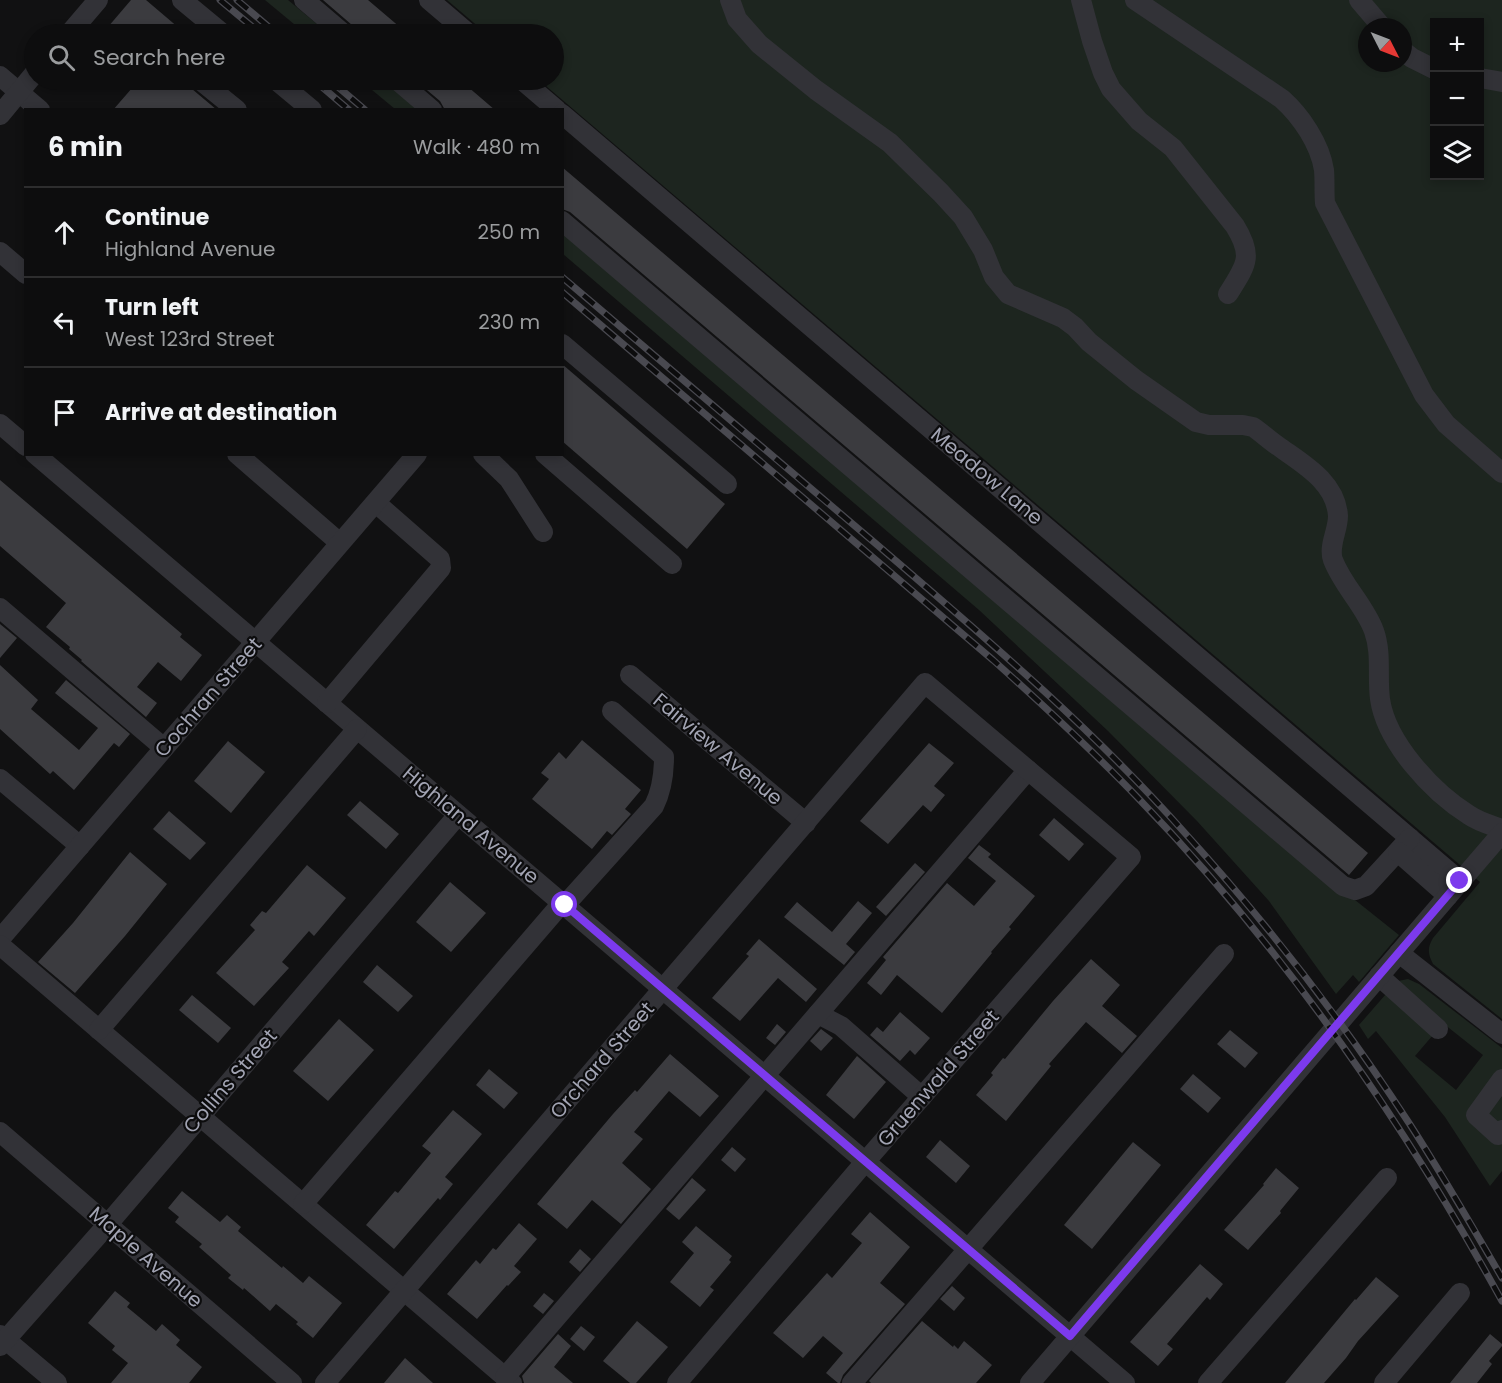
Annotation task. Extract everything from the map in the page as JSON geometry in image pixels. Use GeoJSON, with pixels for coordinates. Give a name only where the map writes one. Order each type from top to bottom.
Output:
{"type":"FeatureCollection","features":[{"type":"Feature","properties":{"kind":"street"},"geometry":{"type":"LineString","coordinates":[[78,24],[98,0]]}},
{"type":"Feature","properties":{"kind":"street"},"geometry":{"type":"LineString","coordinates":[[182,0],[211,24]]}},
{"type":"Feature","properties":{"kind":"street"},"geometry":{"type":"LineString","coordinates":[[304,0],[332,24]]}},
{"type":"Feature","properties":{"kind":"street"},"geometry":{"type":"LineString","coordinates":[[429,0],[457,24]]}},
{"type":"Feature","properties":{"kind":"street"},"geometry":{"type":"LineString","coordinates":[[730,0],[737,20],[759,44],[816,90],[890,143],[941,193],[963,217],[983,250],[994,278],[1008,294],[1063,318],[1136,380],[1196,422],[1209,425],[1253,427],[1323,480],[1338,512],[1338,525],[1331,553],[1339,573],[1373,629],[1377,642],[1380,697],[1384,718],[1392,735],[1420,772],[1452,802],[1479,821],[1502,831],[1030,1383]]}},
{"type":"Feature","properties":{"kind":"street"},"geometry":{"type":"LineString","coordinates":[[1081,0],[1092,41],[1111,89],[1139,121],[1173,148],[1243,239],[1247,249],[1244,268],[1228,294]]}},
{"type":"Feature","properties":{"kind":"street"},"geometry":{"type":"LineString","coordinates":[[1135,0],[1292,108],[1302,121],[1321,156],[1324,170],[1325,203],[1424,395],[1446,424],[1502,473]]}},
{"type":"Feature","properties":{"kind":"street"},"geometry":{"type":"LineString","coordinates":[[1359,0],[1374,18]]}},
{"type":"Feature","properties":{"kind":"street"},"geometry":{"type":"LineString","coordinates":[[1412,58],[1430,67]]}},
{"type":"Feature","properties":{"kind":"street"},"geometry":{"type":"LineString","coordinates":[[0,76],[38,108]]}},
{"type":"Feature","properties":{"kind":"street"},"geometry":{"type":"LineString","coordinates":[[1484,79],[1502,82]]}},
{"type":"Feature","properties":{"kind":"street"},"geometry":{"type":"LineString","coordinates":[[0,115],[24,86]]}},
{"type":"Feature","properties":{"kind":"street"},"geometry":{"type":"LineString","coordinates":[[212,90],[235,108]]}},
{"type":"Feature","properties":{"kind":"street"},"geometry":{"type":"LineString","coordinates":[[288,90],[310,108]]}},
{"type":"Feature","properties":{"kind":"street"},"geometry":{"type":"LineString","coordinates":[[409,90],[430,108]]}},
{"type":"Feature","properties":{"kind":"street"},"geometry":{"type":"LineString","coordinates":[[534,90],[555,108]]}},
{"type":"Feature","properties":{"kind":"street","name":"Meadow Lane"},"geometry":{"type":"LineString","coordinates":[[564,116],[1454,888]]}},
{"type":"Feature","properties":{"kind":"street"},"geometry":{"type":"LineString","coordinates":[[564,223],[1343,886],[1355,890],[1366,886],[1404,845]]}},
{"type":"Feature","properties":{"kind":"street"},"geometry":{"type":"LineString","coordinates":[[0,252],[24,271]]}},
{"type":"Feature","properties":{"kind":"street"},"geometry":{"type":"LineString","coordinates":[[564,346],[727,484]]}},
{"type":"Feature","properties":{"kind":"street"},"geometry":{"type":"LineString","coordinates":[[0,424],[24,444]]}},
{"type":"Feature","properties":{"kind":"street","name":"Highland Avenue"},"geometry":{"type":"LineString","coordinates":[[37,456],[1125,1383]]}},
{"type":"Feature","properties":{"kind":"street"},"geometry":{"type":"LineString","coordinates":[[239,456],[340,543]]}},
{"type":"Feature","properties":{"kind":"street","name":"Cochran Street"},"geometry":{"type":"LineString","coordinates":[[0,939],[415,456]]}},
{"type":"Feature","properties":{"kind":"street"},"geometry":{"type":"LineString","coordinates":[[485,456],[509,479],[543,532]]}},
{"type":"Feature","properties":{"kind":"street"},"geometry":{"type":"LineString","coordinates":[[547,456],[672,564]]}},
{"type":"Feature","properties":{"kind":"street"},"geometry":{"type":"LineString","coordinates":[[327,703],[441,568],[440,559],[376,502]]}},
{"type":"Feature","properties":{"kind":"street"},"geometry":{"type":"LineString","coordinates":[[0,608],[164,748]]}},
{"type":"Feature","properties":{"kind":"street","name":"Fairview Avenue"},"geometry":{"type":"LineString","coordinates":[[630,675],[806,823]]}},
{"type":"Feature","properties":{"kind":"street","name":"Orchard Street"},"geometry":{"type":"LineString","coordinates":[[326,1383],[925,683],[1028,770]]}},
{"type":"Feature","properties":{"kind":"street"},"geometry":{"type":"LineString","coordinates":[[303,1204],[563,904],[654,806],[660,795],[664,777],[664,757],[612,711]]}},
{"type":"Feature","properties":{"kind":"street"},"geometry":{"type":"LineString","coordinates":[[99,1030],[357,729]]}},
{"type":"Feature","properties":{"kind":"street"},"geometry":{"type":"LineString","coordinates":[[0,945],[509,1380],[765,1076],[1028,770]]}},
{"type":"Feature","properties":{"kind":"street","name":"Gruenwald Street"},"geometry":{"type":"LineString","coordinates":[[676,1383],[1131,857],[1028,770]]}},
{"type":"Feature","properties":{"kind":"street"},"geometry":{"type":"LineString","coordinates":[[0,778],[80,846]]}},
{"type":"Feature","properties":{"kind":"street","name":"Collins Street"},"geometry":{"type":"LineString","coordinates":[[2,1340],[108,1224],[458,815]]}},
{"type":"Feature","properties":{"kind":"street"},"geometry":{"type":"LineString","coordinates":[[1399,953],[1502,1034]]}},
{"type":"Feature","properties":{"kind":"street"},"geometry":{"type":"LineString","coordinates":[[852,1383],[1224,954]]}},
{"type":"Feature","properties":{"kind":"street"},"geometry":{"type":"LineString","coordinates":[[1379,976],[1438,1029]]}},
{"type":"Feature","properties":{"kind":"street"},"geometry":{"type":"LineString","coordinates":[[818,1014],[841,1026],[922,1097]]}},
{"type":"Feature","properties":{"kind":"street"},"geometry":{"type":"LineString","coordinates":[[1502,1079],[1476,1115],[1497,1136],[1502,1130]]}},
{"type":"Feature","properties":{"kind":"street","name":"Maple Avenue"},"geometry":{"type":"LineString","coordinates":[[0,1132],[292,1383]]}},
{"type":"Feature","properties":{"kind":"street"},"geometry":{"type":"LineString","coordinates":[[1208,1383],[1387,1178]]}},
{"type":"Feature","properties":{"kind":"street"},"geometry":{"type":"LineString","coordinates":[[1384,1383],[1460,1293]]}},
{"type":"Feature","properties":{"kind":"street"},"geometry":{"type":"LineString","coordinates":[[2,1340],[57,1383]]}},
{"type":"Feature","properties":{"kind":"shaded area"},"geometry":{"type":"Polygon","coordinates":[[[265,0],[288,0],[317,24],[294,24],[265,0]]]}},
{"type":"Feature","properties":{"kind":"shaded area"},"geometry":{"type":"Polygon","coordinates":[[[447,0],[1502,0],[1502,1019],[1433,964],[1429,948],[1433,938],[1480,882],[551,90],[564,90],[564,24],[475,24],[447,0]]]}},
{"type":"Feature","properties":{"kind":"shaded area"},"geometry":{"type":"Polygon","coordinates":[[[372,90],[395,90],[418,108],[394,108],[372,90]]]}},
{"type":"Feature","properties":{"kind":"shaded area"},"geometry":{"type":"Polygon","coordinates":[[[564,233],[893,509],[1207,782],[1399,935],[1359,982],[1353,975],[1336,994],[1269,901],[1197,821],[1108,731],[979,610],[564,255],[564,233]]]}},
{"type":"Feature","properties":{"kind":"shaded area"},"geometry":{"type":"Polygon","coordinates":[[[1408,979],[1419,984],[1502,1048],[1502,1171],[1490,1186],[1445,1117],[1376,1031],[1368,1039],[1359,1025],[1386,994],[1433,1035],[1415,1056],[1456,1090],[1483,1055],[1410,997],[1398,981],[1408,979]]]}},
{"type":"Feature","properties":{"kind":"building"},"geometry":{"type":"Polygon","coordinates":[[[131,0],[146,0],[174,24],[111,24],[131,0]]]}},
{"type":"Feature","properties":{"kind":"building"},"geometry":{"type":"Polygon","coordinates":[[[323,0],[368,0],[396,24],[351,24],[323,0]]]}},
{"type":"Feature","properties":{"kind":"building"},"geometry":{"type":"Polygon","coordinates":[[[130,90],[193,90],[215,108],[115,108],[130,90]]]}},
{"type":"Feature","properties":{"kind":"building"},"geometry":{"type":"Polygon","coordinates":[[[427,90],[472,90],[493,108],[444,108],[440,101],[427,90]]]}},
{"type":"Feature","properties":{"kind":"building"},"geometry":{"type":"Polygon","coordinates":[[[564,169],[1368,853],[1349,875],[570,212],[564,210],[564,169]]]}},
{"type":"Feature","properties":{"kind":"building"},"geometry":{"type":"Polygon","coordinates":[[[564,366],[725,504],[687,549],[564,443],[564,366]]]}},
{"type":"Feature","properties":{"kind":"building"},"geometry":{"type":"Polygon","coordinates":[[[0,480],[182,634],[180,637],[202,655],[181,681],[158,662],[137,687],[157,703],[146,717],[81,661],[69,649],[70,647],[46,627],[66,603],[0,546],[0,480]]]}},
{"type":"Feature","properties":{"kind":"building"},"geometry":{"type":"Polygon","coordinates":[[[0,624],[17,638],[0,658],[0,624]]]}},
{"type":"Feature","properties":{"kind":"building"},"geometry":{"type":"Polygon","coordinates":[[[0,665],[38,700],[31,709],[79,750],[98,728],[55,693],[66,680],[130,734],[119,747],[114,743],[74,790],[53,771],[50,774],[0,729],[0,665]]]}},
{"type":"Feature","properties":{"kind":"building"},"geometry":{"type":"Polygon","coordinates":[[[582,740],[641,790],[625,809],[631,814],[612,835],[607,831],[592,849],[532,799],[549,779],[541,773],[559,752],[566,759],[582,740]]]}},
{"type":"Feature","properties":{"kind":"building"},"geometry":{"type":"Polygon","coordinates":[[[228,741],[265,772],[231,813],[194,781],[228,741]]]}},
{"type":"Feature","properties":{"kind":"building"},"geometry":{"type":"Polygon","coordinates":[[[929,743],[954,763],[934,786],[945,795],[931,812],[923,805],[888,844],[860,821],[929,743]]]}},
{"type":"Feature","properties":{"kind":"building"},"geometry":{"type":"Polygon","coordinates":[[[360,801],[399,834],[386,849],[347,815],[360,801]]]}},
{"type":"Feature","properties":{"kind":"building"},"geometry":{"type":"Polygon","coordinates":[[[169,811],[206,843],[190,860],[153,829],[169,811]]]}},
{"type":"Feature","properties":{"kind":"building"},"geometry":{"type":"Polygon","coordinates":[[[1054,818],[1084,844],[1069,861],[1039,835],[1054,818]]]}},
{"type":"Feature","properties":{"kind":"building"},"geometry":{"type":"Polygon","coordinates":[[[979,845],[991,854],[988,857],[1035,896],[1009,927],[1011,929],[992,953],[942,1013],[897,975],[881,995],[867,983],[886,960],[883,957],[947,883],[974,906],[996,881],[968,858],[979,845]]]}},
{"type":"Feature","properties":{"kind":"building"},"geometry":{"type":"Polygon","coordinates":[[[130,852],[167,884],[75,993],[38,962],[73,923],[130,852]]]}},
{"type":"Feature","properties":{"kind":"building"},"geometry":{"type":"Polygon","coordinates":[[[915,863],[925,872],[886,916],[876,907],[915,863]]]}},
{"type":"Feature","properties":{"kind":"building"},"geometry":{"type":"Polygon","coordinates":[[[307,865],[346,898],[314,936],[309,931],[282,962],[289,968],[254,1006],[216,973],[255,930],[250,925],[262,911],[266,913],[307,865]]]}},
{"type":"Feature","properties":{"kind":"building"},"geometry":{"type":"Polygon","coordinates":[[[450,882],[486,913],[451,952],[416,922],[450,882]]]}},
{"type":"Feature","properties":{"kind":"building"},"geometry":{"type":"Polygon","coordinates":[[[858,901],[872,913],[846,944],[855,952],[844,965],[784,917],[797,902],[832,932],[858,901]]]}},
{"type":"Feature","properties":{"kind":"building"},"geometry":{"type":"Polygon","coordinates":[[[759,939],[817,989],[806,1002],[778,978],[740,1021],[712,998],[749,956],[746,954],[759,939]]]}},
{"type":"Feature","properties":{"kind":"building"},"geometry":{"type":"Polygon","coordinates":[[[1091,959],[1120,985],[1102,1006],[1137,1036],[1122,1053],[1086,1022],[1049,1064],[1051,1066],[1006,1121],[976,1095],[993,1075],[991,1073],[1003,1058],[1005,1059],[1091,959]]]}},
{"type":"Feature","properties":{"kind":"building"},"geometry":{"type":"Polygon","coordinates":[[[377,965],[413,996],[398,1012],[363,982],[377,965]]]}},
{"type":"Feature","properties":{"kind":"building"},"geometry":{"type":"Polygon","coordinates":[[[192,995],[231,1028],[218,1043],[179,1010],[192,995]]]}},
{"type":"Feature","properties":{"kind":"building"},"geometry":{"type":"Polygon","coordinates":[[[900,1012],[930,1038],[915,1055],[910,1050],[900,1061],[870,1035],[877,1027],[883,1032],[900,1012]]]}},
{"type":"Feature","properties":{"kind":"building"},"geometry":{"type":"Polygon","coordinates":[[[339,1019],[374,1050],[328,1101],[293,1071],[339,1019]]]}},
{"type":"Feature","properties":{"kind":"building"},"geometry":{"type":"Polygon","coordinates":[[[777,1024],[786,1032],[775,1045],[766,1038],[777,1024]]]}},
{"type":"Feature","properties":{"kind":"building"},"geometry":{"type":"Polygon","coordinates":[[[821,1029],[833,1038],[821,1051],[810,1041],[821,1029]]]}},
{"type":"Feature","properties":{"kind":"building"},"geometry":{"type":"Polygon","coordinates":[[[1230,1030],[1258,1053],[1245,1068],[1217,1044],[1230,1030]]]}},
{"type":"Feature","properties":{"kind":"building"},"geometry":{"type":"Polygon","coordinates":[[[670,1054],[719,1096],[700,1117],[669,1091],[634,1132],[643,1139],[622,1163],[651,1189],[621,1224],[592,1200],[567,1229],[537,1204],[613,1114],[635,1090],[637,1092],[670,1054]]]}},
{"type":"Feature","properties":{"kind":"building"},"geometry":{"type":"Polygon","coordinates":[[[857,1056],[886,1082],[854,1119],[826,1095],[857,1056]]]}},
{"type":"Feature","properties":{"kind":"building"},"geometry":{"type":"Polygon","coordinates":[[[489,1069],[518,1093],[504,1109],[476,1085],[489,1069]]]}},
{"type":"Feature","properties":{"kind":"building"},"geometry":{"type":"Polygon","coordinates":[[[1193,1074],[1221,1098],[1208,1113],[1180,1089],[1193,1074]]]}},
{"type":"Feature","properties":{"kind":"building"},"geometry":{"type":"Polygon","coordinates":[[[453,1110],[482,1134],[445,1177],[453,1184],[394,1249],[366,1225],[395,1191],[398,1193],[431,1153],[422,1146],[453,1110]]]}},
{"type":"Feature","properties":{"kind":"building"},"geometry":{"type":"Polygon","coordinates":[[[940,1140],[970,1166],[956,1183],[926,1157],[940,1140]]]}},
{"type":"Feature","properties":{"kind":"building"},"geometry":{"type":"Polygon","coordinates":[[[1133,1142],[1161,1165],[1092,1249],[1064,1225],[1133,1142]]]}},
{"type":"Feature","properties":{"kind":"building"},"geometry":{"type":"Polygon","coordinates":[[[732,1147],[746,1159],[735,1172],[721,1160],[732,1147]]]}},
{"type":"Feature","properties":{"kind":"building"},"geometry":{"type":"Polygon","coordinates":[[[1276,1168],[1299,1188],[1280,1211],[1281,1213],[1248,1250],[1224,1230],[1276,1168]]]}},
{"type":"Feature","properties":{"kind":"building"},"geometry":{"type":"Polygon","coordinates":[[[692,1178],[706,1190],[679,1220],[666,1209],[692,1178]]]}},
{"type":"Feature","properties":{"kind":"building"},"geometry":{"type":"Polygon","coordinates":[[[182,1191],[220,1222],[227,1215],[241,1227],[238,1231],[282,1268],[283,1266],[303,1283],[309,1276],[342,1303],[313,1338],[276,1304],[270,1311],[244,1288],[243,1290],[228,1278],[231,1275],[199,1247],[202,1244],[175,1222],[179,1217],[168,1208],[182,1191]]]}},
{"type":"Feature","properties":{"kind":"building"},"geometry":{"type":"Polygon","coordinates":[[[870,1212],[910,1247],[880,1283],[905,1304],[838,1383],[826,1373],[843,1353],[823,1336],[803,1358],[773,1333],[827,1273],[832,1278],[862,1243],[851,1234],[870,1212]]]}},
{"type":"Feature","properties":{"kind":"building"},"geometry":{"type":"Polygon","coordinates":[[[519,1223],[537,1239],[514,1266],[521,1272],[477,1319],[447,1294],[476,1260],[480,1264],[493,1248],[496,1250],[519,1223]]]}},
{"type":"Feature","properties":{"kind":"building"},"geometry":{"type":"Polygon","coordinates":[[[696,1226],[732,1256],[729,1260],[731,1262],[710,1287],[714,1290],[700,1307],[670,1282],[694,1253],[682,1242],[696,1226]]]}},
{"type":"Feature","properties":{"kind":"building"},"geometry":{"type":"Polygon","coordinates":[[[580,1249],[591,1259],[580,1272],[569,1262],[580,1249]]]}},
{"type":"Feature","properties":{"kind":"building"},"geometry":{"type":"Polygon","coordinates":[[[1200,1264],[1223,1284],[1210,1300],[1207,1297],[1167,1344],[1173,1349],[1158,1366],[1130,1342],[1200,1264]]]}},
{"type":"Feature","properties":{"kind":"building"},"geometry":{"type":"Polygon","coordinates":[[[1376,1277],[1399,1296],[1358,1341],[1346,1358],[1324,1383],[1285,1383],[1355,1299],[1376,1277]]]}},
{"type":"Feature","properties":{"kind":"building"},"geometry":{"type":"Polygon","coordinates":[[[952,1286],[965,1298],[954,1311],[940,1299],[952,1286]]]}},
{"type":"Feature","properties":{"kind":"building"},"geometry":{"type":"Polygon","coordinates":[[[115,1291],[130,1303],[127,1307],[156,1331],[162,1324],[180,1340],[176,1345],[202,1367],[189,1383],[111,1383],[128,1363],[112,1350],[115,1346],[88,1323],[115,1291]]]}},
{"type":"Feature","properties":{"kind":"building"},"geometry":{"type":"Polygon","coordinates":[[[544,1293],[554,1301],[543,1314],[533,1306],[544,1293]]]}},
{"type":"Feature","properties":{"kind":"building"},"geometry":{"type":"Polygon","coordinates":[[[637,1321],[668,1347],[636,1383],[630,1383],[603,1361],[637,1321]]]}},
{"type":"Feature","properties":{"kind":"building"},"geometry":{"type":"Polygon","coordinates":[[[922,1321],[953,1347],[954,1345],[958,1349],[964,1341],[992,1365],[976,1383],[871,1383],[869,1381],[922,1321]]]}},
{"type":"Feature","properties":{"kind":"building"},"geometry":{"type":"Polygon","coordinates":[[[581,1326],[595,1337],[584,1351],[570,1339],[581,1326]]]}},
{"type":"Feature","properties":{"kind":"building"},"geometry":{"type":"Polygon","coordinates":[[[558,1334],[571,1346],[554,1367],[573,1383],[524,1383],[522,1376],[558,1334]]]}},
{"type":"Feature","properties":{"kind":"building"},"geometry":{"type":"Polygon","coordinates":[[[1490,1334],[1502,1346],[1489,1361],[1492,1364],[1477,1383],[1450,1383],[1490,1334]]]}},
{"type":"Feature","properties":{"kind":"building"},"geometry":{"type":"Polygon","coordinates":[[[405,1358],[433,1383],[384,1383],[405,1358]]]}},
{"type":"Feature","properties":{"kind":"railway"},"geometry":{"type":"LineString","coordinates":[[220,0],[249,24]]}},
{"type":"Feature","properties":{"kind":"railway"},"geometry":{"type":"LineString","coordinates":[[237,0],[265,24]]}},
{"type":"Feature","properties":{"kind":"railway"},"geometry":{"type":"LineString","coordinates":[[326,90],[347,108]]}},
{"type":"Feature","properties":{"kind":"railway"},"geometry":{"type":"LineString","coordinates":[[342,90],[363,108]]}},
{"type":"Feature","properties":{"kind":"railway"},"geometry":{"type":"LineString","coordinates":[[564,279],[995,647],[1073,718],[1148,793],[1245,901],[1330,1010],[1409,1123],[1502,1278]]}},
{"type":"Feature","properties":{"kind":"railway"},"geometry":{"type":"LineString","coordinates":[[564,294],[993,660],[1138,798],[1242,914],[1336,1037],[1381,1101],[1423,1167],[1464,1233],[1502,1301]]}},
{"type":"Feature","properties":{"kind":"route"},"geometry":{"type":"LineString","coordinates":[[565,905],[1070,1336],[1460,881]]}}]}
